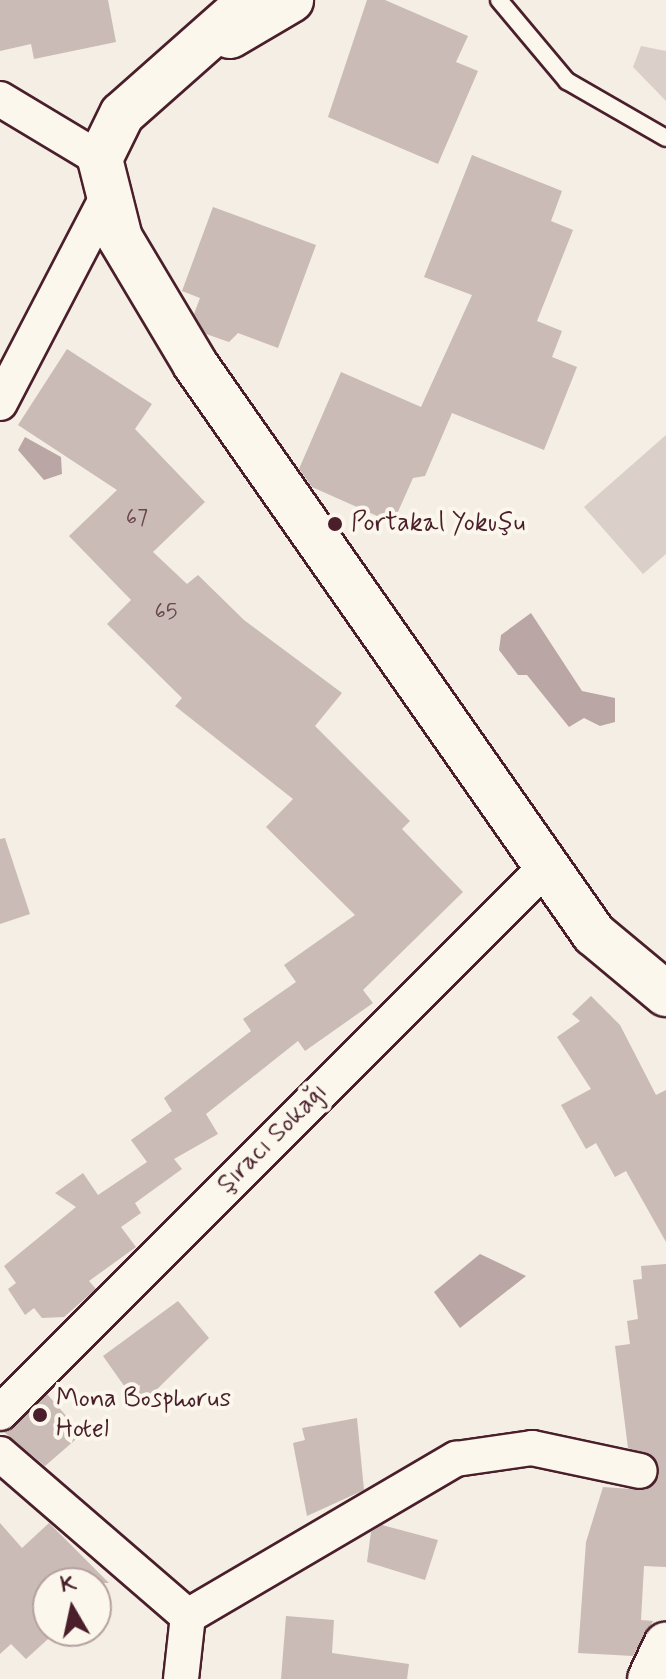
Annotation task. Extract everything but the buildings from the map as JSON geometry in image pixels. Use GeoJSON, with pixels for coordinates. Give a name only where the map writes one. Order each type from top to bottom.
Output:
{"type":"FeatureCollection","features":[{"type":"Feature","properties":{"kind":"main road"},"geometry":{"type":"LineString","coordinates":[[251,0],[170,64],[122,114],[105,176],[120,238],[195,364],[594,934],[666,994]]}},
{"type":"Feature","properties":{"kind":"main road"},"geometry":{"type":"LineString","coordinates":[[170,64],[271,17],[291,0]]}},
{"type":"Feature","properties":{"kind":"main road"},"geometry":{"type":"LineString","coordinates":[[650,1679],[666,1645]]}},
{"type":"Feature","properties":{"kind":"street"},"geometry":{"type":"LineString","coordinates":[[0,99],[105,176],[0,403]]}},
{"type":"Feature","properties":{"kind":"street","name":"Şıracı Sokağı"},"geometry":{"type":"LineString","coordinates":[[0,1413],[547,866]]}},
{"type":"Feature","properties":{"kind":"street"},"geometry":{"type":"LineString","coordinates":[[188,1616],[456,1459],[532,1448],[640,1471]]}},
{"type":"Feature","properties":{"kind":"street"},"geometry":{"type":"LineString","coordinates":[[0,1454],[188,1616]]}},
{"type":"Feature","properties":{"kind":"street"},"geometry":{"type":"LineString","coordinates":[[181,1679],[188,1616]]}},
{"type":"Feature","properties":{"kind":"lane"},"geometry":{"type":"LineString","coordinates":[[499,0],[567,81],[666,138]]}},
{"type":"Feature","properties":{"kind":"shaded area"},"geometry":{"type":"Polygon","coordinates":[[[641,46],[666,51],[666,101],[633,67],[641,46]]]}},
{"type":"Feature","properties":{"kind":"shaded area"},"geometry":{"type":"Polygon","coordinates":[[[666,435],[666,554],[643,574],[584,507],[666,435]]]}},
{"type":"Feature","properties":{"kind":"shaded area"},"geometry":{"type":"Polygon","coordinates":[[[25,437],[61,457],[62,474],[44,480],[18,450],[25,437]]]}},
{"type":"Feature","properties":{"kind":"shaded area"},"geometry":{"type":"Polygon","coordinates":[[[531,613],[582,691],[615,698],[615,722],[600,726],[584,718],[569,727],[527,675],[518,675],[499,650],[501,635],[531,613]]]}},
{"type":"Feature","properties":{"kind":"shaded area"},"geometry":{"type":"Polygon","coordinates":[[[480,1254],[526,1276],[460,1328],[434,1292],[480,1254]]]}},
{"type":"Feature","properties":{"kind":"place","name":"Portakal Yokuşu"},"geometry":{"type":"Point","coordinates":[335,524]}},
{"type":"Feature","properties":{"kind":"place","name":"Mona Bosphorus Hotel"},"geometry":{"type":"Point","coordinates":[40,1415]}}]}
